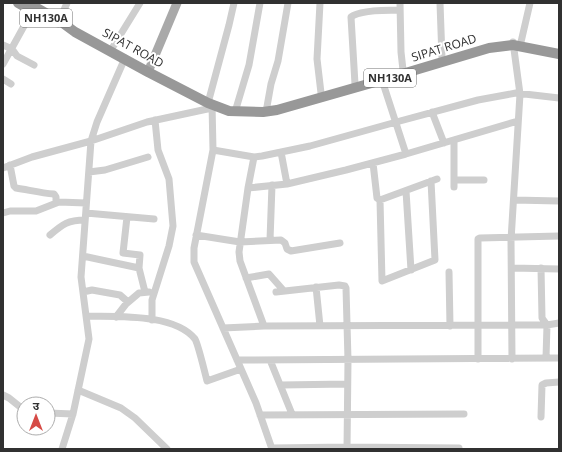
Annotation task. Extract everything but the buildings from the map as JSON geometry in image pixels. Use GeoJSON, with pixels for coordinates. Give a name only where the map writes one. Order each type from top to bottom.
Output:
{"type":"FeatureCollection","features":[{"type":"Feature","properties":{"kind":"highway","name":"SIPAT ROAD"},"geometry":{"type":"LineString","coordinates":[[18,3],[31,7],[111,50],[148,72],[214,106],[236,109],[277,110],[382,78],[489,48],[516,43],[559,54]]}},
{"type":"Feature","properties":{"kind":"highway","name":"SIPAT ROAD"},"geometry":{"type":"LineString","coordinates":[[266,109],[321,93],[382,78],[442,58],[491,44],[516,43],[559,49]]}},
{"type":"Feature","properties":{"kind":"main road"},"geometry":{"type":"LineString","coordinates":[[148,72],[177,3]]}},
{"type":"Feature","properties":{"kind":"street"},"geometry":{"type":"LineString","coordinates":[[59,23],[67,3]]}},
{"type":"Feature","properties":{"kind":"street"},"geometry":{"type":"LineString","coordinates":[[111,50],[140,3]]}},
{"type":"Feature","properties":{"kind":"street"},"geometry":{"type":"LineString","coordinates":[[234,3],[214,106],[213,150],[196,235],[194,262],[241,369],[272,448],[459,448]]}},
{"type":"Feature","properties":{"kind":"street"},"geometry":{"type":"LineString","coordinates":[[236,109],[249,65],[260,3]]}},
{"type":"Feature","properties":{"kind":"street"},"geometry":{"type":"LineString","coordinates":[[266,109],[271,84],[278,61],[288,3]]}},
{"type":"Feature","properties":{"kind":"street"},"geometry":{"type":"LineString","coordinates":[[320,3],[317,59],[321,93]]}},
{"type":"Feature","properties":{"kind":"street"},"geometry":{"type":"LineString","coordinates":[[440,3],[442,58]]}},
{"type":"Feature","properties":{"kind":"street"},"geometry":{"type":"LineString","coordinates":[[512,359],[513,325],[511,238],[520,94],[516,43],[527,3]]}},
{"type":"Feature","properties":{"kind":"street"},"geometry":{"type":"LineString","coordinates":[[355,84],[351,17],[356,14],[381,11],[400,6],[401,52],[404,70]]}},
{"type":"Feature","properties":{"kind":"street"},"geometry":{"type":"LineString","coordinates":[[3,64],[12,49],[31,7]]}},
{"type":"Feature","properties":{"kind":"street"},"geometry":{"type":"LineString","coordinates":[[3,45],[12,49],[17,56],[34,65]]}},
{"type":"Feature","properties":{"kind":"street"},"geometry":{"type":"LineString","coordinates":[[62,449],[73,414],[89,339],[81,277],[91,141],[97,122],[125,58]]}},
{"type":"Feature","properties":{"kind":"street"},"geometry":{"type":"LineString","coordinates":[[382,78],[406,154]]}},
{"type":"Feature","properties":{"kind":"street"},"geometry":{"type":"LineString","coordinates":[[3,79],[11,84]]}},
{"type":"Feature","properties":{"kind":"street"},"geometry":{"type":"LineString","coordinates":[[213,150],[254,157],[310,146],[478,100],[520,94],[559,98]]}},
{"type":"Feature","properties":{"kind":"street"},"geometry":{"type":"LineString","coordinates":[[56,202],[54,194],[39,193],[15,188],[6,167],[32,157],[91,141],[155,120],[214,106]]}},
{"type":"Feature","properties":{"kind":"street"},"geometry":{"type":"LineString","coordinates":[[432,112],[444,143]]}},
{"type":"Feature","properties":{"kind":"street"},"geometry":{"type":"LineString","coordinates":[[152,320],[152,300],[169,246],[173,226],[169,179],[158,150],[155,120]]}},
{"type":"Feature","properties":{"kind":"street"},"geometry":{"type":"LineString","coordinates":[[248,188],[287,184],[373,163],[518,121]]}},
{"type":"Feature","properties":{"kind":"street"},"geometry":{"type":"LineString","coordinates":[[454,140],[454,183],[484,180]]}},
{"type":"Feature","properties":{"kind":"street"},"geometry":{"type":"LineString","coordinates":[[281,152],[287,184]]}},
{"type":"Feature","properties":{"kind":"street"},"geometry":{"type":"LineString","coordinates":[[89,172],[105,170],[148,157]]}},
{"type":"Feature","properties":{"kind":"street"},"geometry":{"type":"LineString","coordinates":[[254,157],[239,252],[240,262],[264,326]]}},
{"type":"Feature","properties":{"kind":"street"},"geometry":{"type":"LineString","coordinates":[[373,163],[377,198],[380,200],[382,281],[435,260],[434,180],[380,200]]}},
{"type":"Feature","properties":{"kind":"street"},"geometry":{"type":"LineString","coordinates":[[270,240],[272,185]]}},
{"type":"Feature","properties":{"kind":"street"},"geometry":{"type":"LineString","coordinates":[[406,190],[411,270]]}},
{"type":"Feature","properties":{"kind":"street"},"geometry":{"type":"LineString","coordinates":[[514,200],[559,201]]}},
{"type":"Feature","properties":{"kind":"street"},"geometry":{"type":"LineString","coordinates":[[3,213],[10,211],[38,210],[56,202],[86,203]]}},
{"type":"Feature","properties":{"kind":"street"},"geometry":{"type":"LineString","coordinates":[[50,235],[61,225],[85,216],[154,219]]}},
{"type":"Feature","properties":{"kind":"street"},"geometry":{"type":"LineString","coordinates":[[127,217],[123,253],[140,255],[139,268],[145,292]]}},
{"type":"Feature","properties":{"kind":"street"},"geometry":{"type":"LineString","coordinates":[[196,235],[240,242],[270,240],[283,241],[287,249],[291,251],[340,243]]}},
{"type":"Feature","properties":{"kind":"street"},"geometry":{"type":"LineString","coordinates":[[478,358],[478,239],[559,236]]}},
{"type":"Feature","properties":{"kind":"street"},"geometry":{"type":"LineString","coordinates":[[83,256],[139,268]]}},
{"type":"Feature","properties":{"kind":"street"},"geometry":{"type":"LineString","coordinates":[[512,268],[559,269]]}},
{"type":"Feature","properties":{"kind":"street"},"geometry":{"type":"LineString","coordinates":[[541,268],[542,318],[547,325],[546,358]]}},
{"type":"Feature","properties":{"kind":"street"},"geometry":{"type":"LineString","coordinates":[[449,272],[450,326]]}},
{"type":"Feature","properties":{"kind":"street"},"geometry":{"type":"LineString","coordinates":[[246,278],[269,274],[284,290]]}},
{"type":"Feature","properties":{"kind":"street"},"geometry":{"type":"LineString","coordinates":[[276,292],[339,285],[345,286],[347,290],[347,448]]}},
{"type":"Feature","properties":{"kind":"street"},"geometry":{"type":"LineString","coordinates":[[316,288],[320,326]]}},
{"type":"Feature","properties":{"kind":"street"},"geometry":{"type":"LineString","coordinates":[[83,292],[92,290],[120,295],[128,302]]}},
{"type":"Feature","properties":{"kind":"street"},"geometry":{"type":"LineString","coordinates":[[116,317],[128,302],[138,293],[155,292]]}},
{"type":"Feature","properties":{"kind":"street"},"geometry":{"type":"LineString","coordinates":[[86,316],[152,320],[176,325],[195,340],[207,380],[241,369]]}},
{"type":"Feature","properties":{"kind":"street"},"geometry":{"type":"LineString","coordinates":[[223,328],[264,326],[547,325],[559,323]]}},
{"type":"Feature","properties":{"kind":"street"},"geometry":{"type":"LineString","coordinates":[[237,360],[559,358]]}},
{"type":"Feature","properties":{"kind":"street"},"geometry":{"type":"LineString","coordinates":[[270,360],[292,414]]}},
{"type":"Feature","properties":{"kind":"street"},"geometry":{"type":"LineString","coordinates":[[541,416],[542,385],[546,383],[559,382]]}},
{"type":"Feature","properties":{"kind":"street"},"geometry":{"type":"LineString","coordinates":[[281,385],[347,384]]}},
{"type":"Feature","properties":{"kind":"street"},"geometry":{"type":"LineString","coordinates":[[78,390],[121,408],[135,418],[167,449]]}},
{"type":"Feature","properties":{"kind":"street"},"geometry":{"type":"LineString","coordinates":[[3,395],[16,403]]}},
{"type":"Feature","properties":{"kind":"street"},"geometry":{"type":"LineString","coordinates":[[56,413],[73,414]]}},
{"type":"Feature","properties":{"kind":"street"},"geometry":{"type":"LineString","coordinates":[[260,416],[292,414],[464,414]]}}]}
